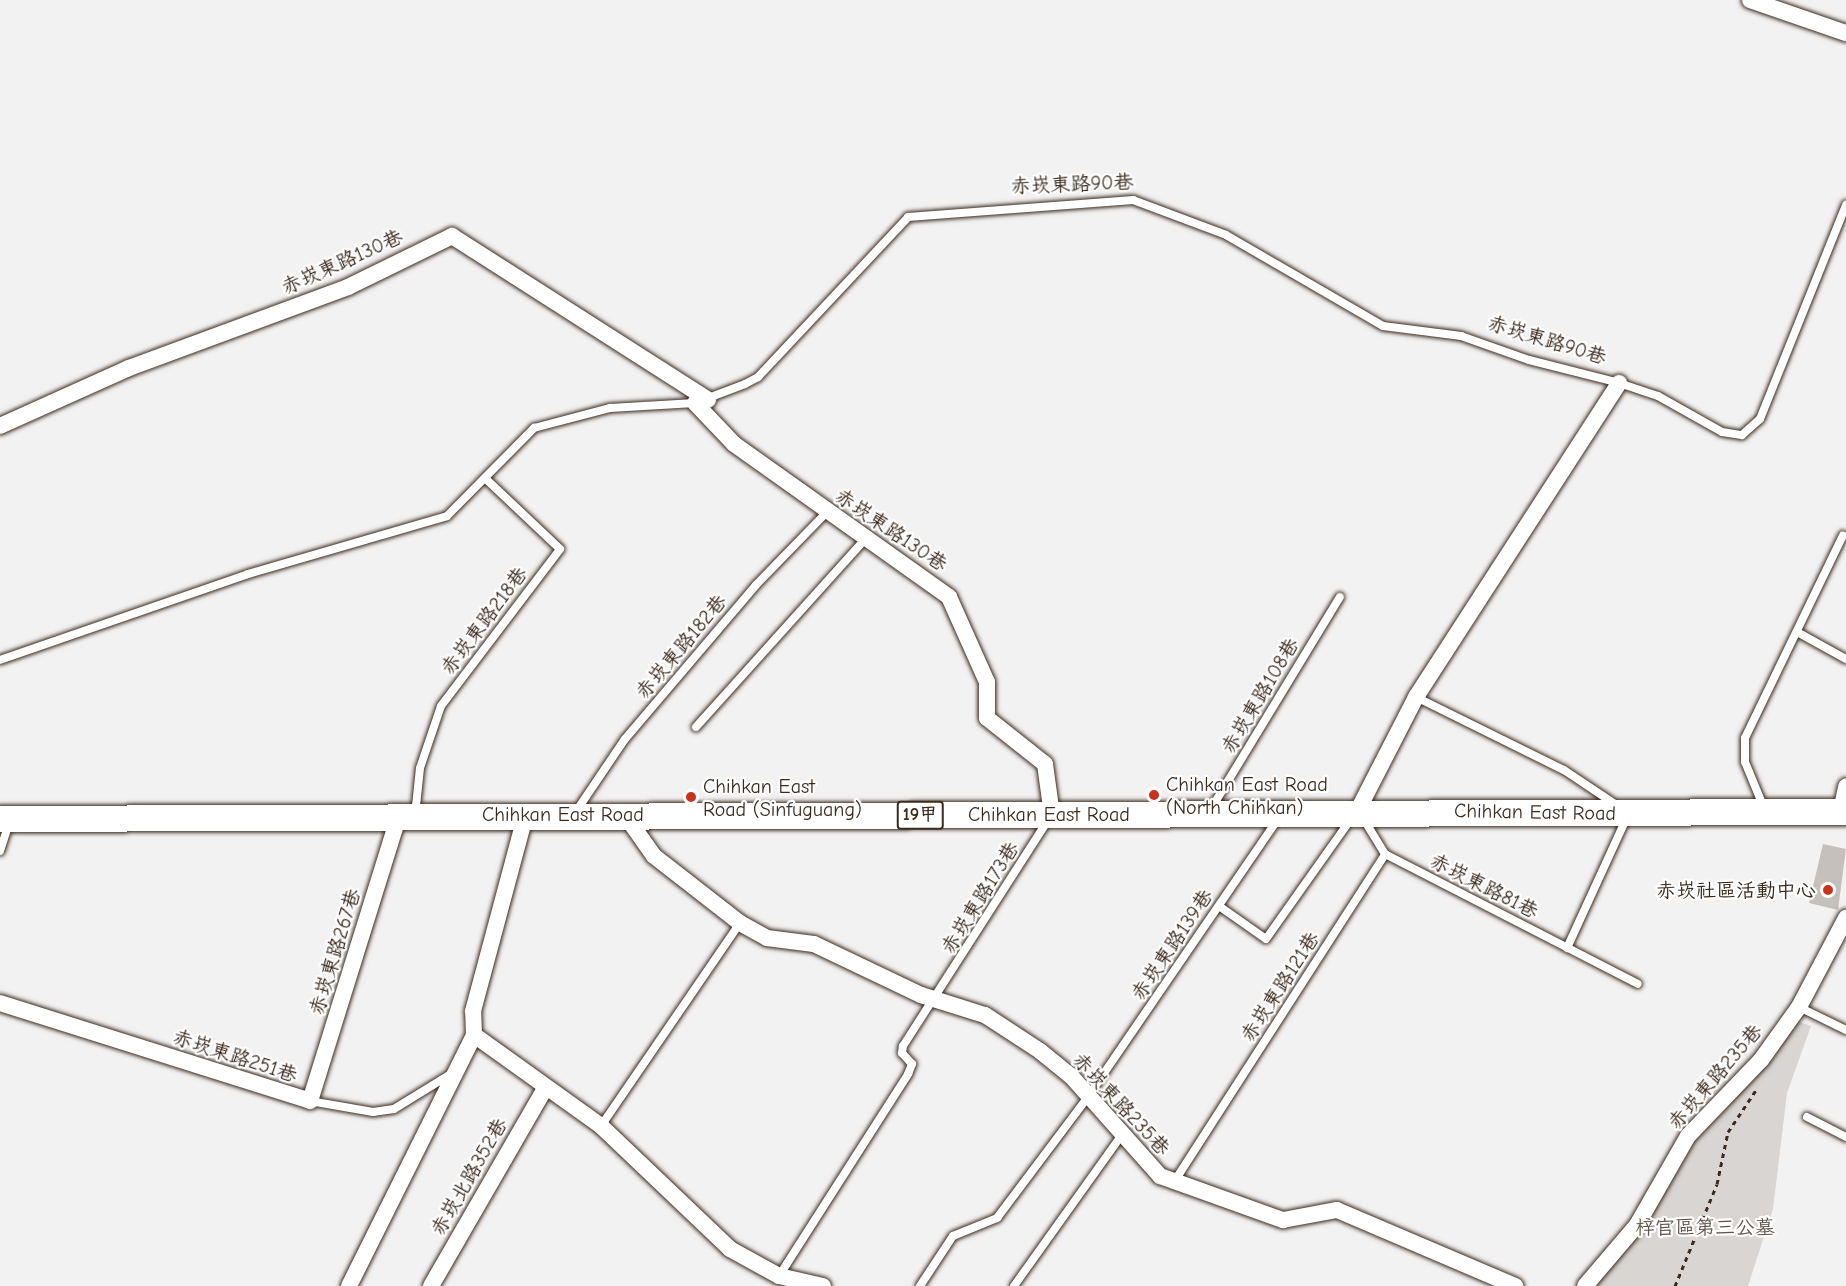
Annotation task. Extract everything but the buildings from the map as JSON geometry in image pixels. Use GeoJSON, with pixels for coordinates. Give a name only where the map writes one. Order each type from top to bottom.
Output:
{"type":"FeatureCollection","features":[{"type":"Feature","properties":{"kind":"main road","name":"Chihkan East Road"},"geometry":{"type":"LineString","coordinates":[[5,819],[526,813],[1052,815],[1358,810],[1629,814],[1766,813],[1844,803]]}},
{"type":"Feature","properties":{"kind":"street"},"geometry":{"type":"LineString","coordinates":[[1750,0],[1846,33]]}},
{"type":"Feature","properties":{"kind":"street","name":"赤崁東路130巷"},"geometry":{"type":"LineString","coordinates":[[0,426],[129,368],[348,287],[452,236],[701,402],[734,444],[826,513],[949,597],[987,682],[987,718],[1045,764],[1052,815]]}},
{"type":"Feature","properties":{"kind":"street","name":"赤崁東路90巷"},"geometry":{"type":"LineString","coordinates":[[1358,810],[1416,697],[1619,383]]}},
{"type":"Feature","properties":{"kind":"street","name":"赤崁東路251巷"},"geometry":{"type":"LineString","coordinates":[[349,1286],[474,1035],[473,1011],[526,813]]}},
{"type":"Feature","properties":{"kind":"street","name":"赤崁東路235巷"},"geometry":{"type":"LineString","coordinates":[[625,814],[654,856],[740,923],[778,941],[814,944],[937,999],[994,1021],[1071,1076],[1087,1098],[1151,1169],[1174,1182],[1283,1220],[1337,1210],[1515,1286]]}},
{"type":"Feature","properties":{"kind":"street","name":"赤崁東路267巷"},"geometry":{"type":"LineString","coordinates":[[310,1101],[407,815]]}},
{"type":"Feature","properties":{"kind":"street","name":"赤崁東路235巷"},"geometry":{"type":"LineString","coordinates":[[1585,1286],[1637,1225],[1688,1136],[1761,1060],[1799,1007],[1846,918]]}},
{"type":"Feature","properties":{"kind":"street","name":"赤崁東路251巷"},"geometry":{"type":"LineString","coordinates":[[0,1003],[310,1101]]}},
{"type":"Feature","properties":{"kind":"street"},"geometry":{"type":"LineString","coordinates":[[474,1035],[544,1090],[601,1126],[714,1236],[779,1276],[823,1286]]}},
{"type":"Feature","properties":{"kind":"street","name":"赤崁北路352巷"},"geometry":{"type":"LineString","coordinates":[[430,1286],[544,1090]]}},
{"type":"Feature","properties":{"kind":"lane","name":"赤崁東路90巷"},"geometry":{"type":"LineString","coordinates":[[701,402],[758,377],[908,217],[1133,200],[1175,211],[1226,235],[1383,326],[1461,336],[1529,360],[1619,383],[1658,396],[1722,432],[1742,435],[1752,429],[1846,205]]}},
{"type":"Feature","properties":{"kind":"lane"},"geometry":{"type":"LineString","coordinates":[[0,660],[248,574],[447,516],[534,428],[610,408],[701,402]]}},
{"type":"Feature","properties":{"kind":"lane","name":"赤崁東路218巷"},"geometry":{"type":"LineString","coordinates":[[407,815],[441,706],[560,549],[485,478]]}},
{"type":"Feature","properties":{"kind":"lane","name":"赤崁東路182巷"},"geometry":{"type":"LineString","coordinates":[[575,814],[625,739],[756,585],[826,513]]}},
{"type":"Feature","properties":{"kind":"lane"},"geometry":{"type":"LineString","coordinates":[[1766,813],[1743,750],[1844,535]]}},
{"type":"Feature","properties":{"kind":"lane"},"geometry":{"type":"LineString","coordinates":[[696,727],[865,539]]}},
{"type":"Feature","properties":{"kind":"lane","name":"赤崁東路108巷"},"geometry":{"type":"LineString","coordinates":[[1209,812],[1340,597]]}},
{"type":"Feature","properties":{"kind":"lane"},"geometry":{"type":"LineString","coordinates":[[1797,632],[1846,659]]}},
{"type":"Feature","properties":{"kind":"lane"},"geometry":{"type":"LineString","coordinates":[[1416,697],[1564,770],[1629,814],[1567,948]]}},
{"type":"Feature","properties":{"kind":"lane"},"geometry":{"type":"LineString","coordinates":[[1219,906],[1266,939],[1358,810],[1385,854]]}},
{"type":"Feature","properties":{"kind":"lane","name":"赤崁東路139巷"},"geometry":{"type":"LineString","coordinates":[[920,1286],[952,1236],[997,1218],[1087,1098],[1284,811]]}},
{"type":"Feature","properties":{"kind":"lane","name":"赤崁東路173巷"},"geometry":{"type":"LineString","coordinates":[[779,1276],[908,1074],[912,1064],[901,1049],[937,999],[1052,815]]}},
{"type":"Feature","properties":{"kind":"lane"},"geometry":{"type":"LineString","coordinates":[[0,851],[5,819]]}},
{"type":"Feature","properties":{"kind":"lane","name":"赤崁東路81巷"},"geometry":{"type":"LineString","coordinates":[[1385,854],[1638,984]]}},
{"type":"Feature","properties":{"kind":"lane","name":"赤崁東路121巷"},"geometry":{"type":"LineString","coordinates":[[1174,1182],[1385,854]]}},
{"type":"Feature","properties":{"kind":"lane"},"geometry":{"type":"LineString","coordinates":[[601,1126],[740,923]]}},
{"type":"Feature","properties":{"kind":"lane"},"geometry":{"type":"LineString","coordinates":[[1799,1007],[1846,1030]]}},
{"type":"Feature","properties":{"kind":"lane","name":"赤崁東路251巷"},"geometry":{"type":"LineString","coordinates":[[310,1101],[373,1112],[394,1109],[454,1072]]}},
{"type":"Feature","properties":{"kind":"lane"},"geometry":{"type":"LineString","coordinates":[[1807,1117],[1846,1137]]}},
{"type":"Feature","properties":{"kind":"lane"},"geometry":{"type":"LineString","coordinates":[[1014,1286],[1121,1136]]}},
{"type":"Feature","properties":{"kind":"path"},"geometry":{"type":"LineString","coordinates":[[1675,1286],[1717,1184],[1728,1132],[1761,1082],[1761,1060]]}},
{"type":"Feature","properties":{"kind":"green space","name":"梓官區第三公墓"},"geometry":{"type":"Polygon","coordinates":[[[1791,1019],[1811,1026],[1787,1093],[1773,1209],[1748,1286],[1585,1286],[1668,1172],[1791,1019]]]}},
{"type":"Feature","properties":{"kind":"place","name":"Chihkan East Road (North Chihkan)"},"geometry":{"type":"Point","coordinates":[1154,795]}},
{"type":"Feature","properties":{"kind":"place","name":"Chihkan East Road (Sinfuguang)"},"geometry":{"type":"Point","coordinates":[691,797]}},
{"type":"Feature","properties":{"kind":"place","name":"赤崁社區活動中心"},"geometry":{"type":"Point","coordinates":[1828,890]}}]}
